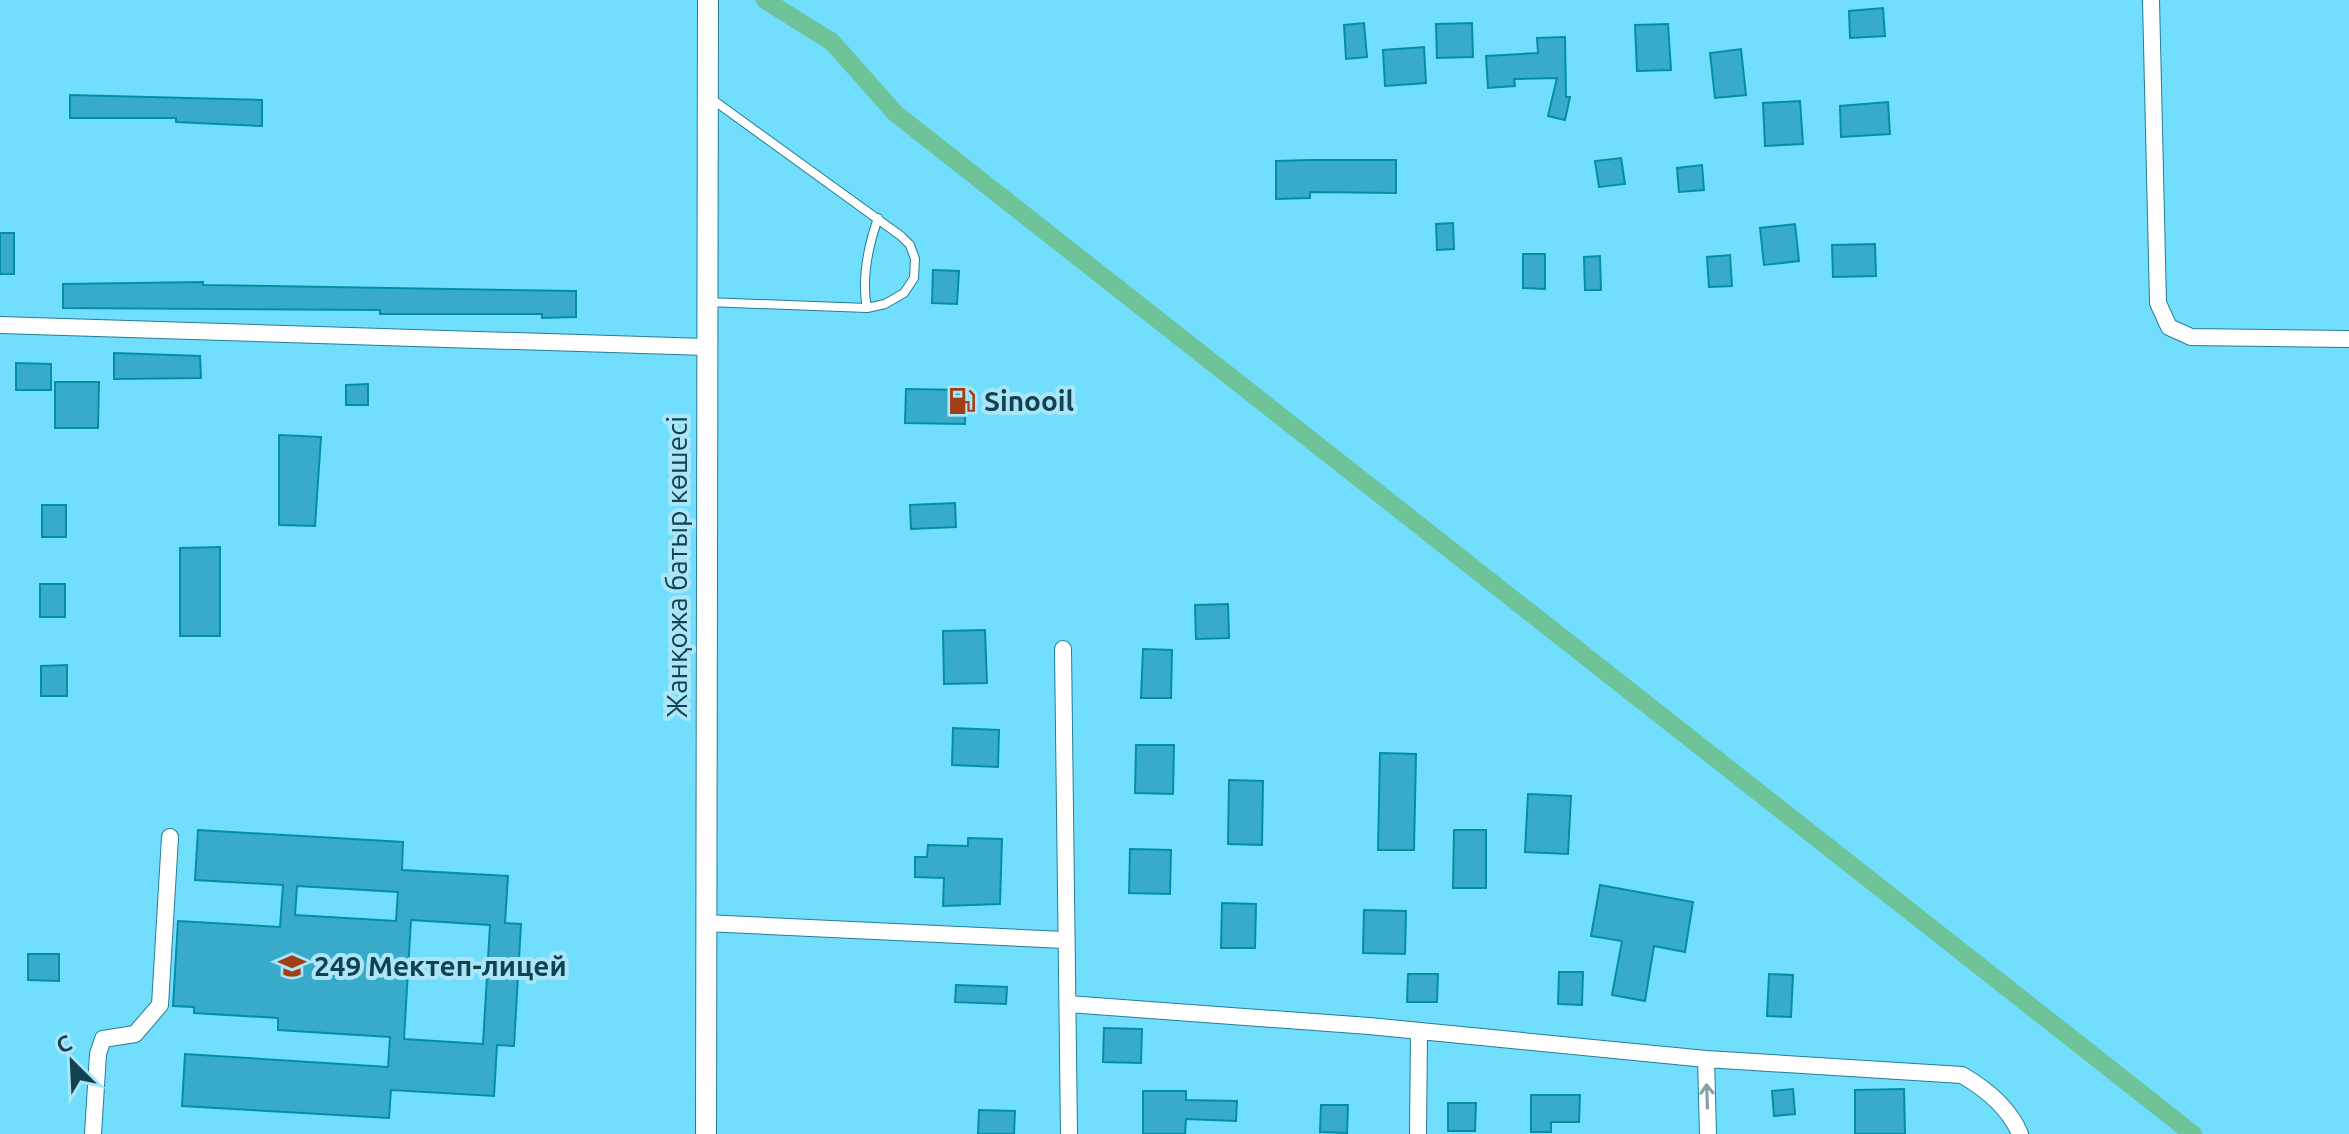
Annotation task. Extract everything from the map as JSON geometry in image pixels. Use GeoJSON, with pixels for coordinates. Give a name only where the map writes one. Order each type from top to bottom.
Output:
{"type":"FeatureCollection","features":[{"type":"Feature","properties":{"kind":"street","name":"Жанқожа батыр көшесі"},"geometry":{"type":"LineString","coordinates":[[706,1134],[708,0]]}},
{"type":"Feature","properties":{"kind":"street"},"geometry":{"type":"LineString","coordinates":[[2151,0],[2158,303],[2169,327],[2191,337],[2349,339]]}},
{"type":"Feature","properties":{"kind":"street"},"geometry":{"type":"LineString","coordinates":[[0,325],[706,347]]}},
{"type":"Feature","properties":{"kind":"street"},"geometry":{"type":"LineString","coordinates":[[1063,649],[1064,940],[1069,1134]]}},
{"type":"Feature","properties":{"kind":"street"},"geometry":{"type":"LineString","coordinates":[[93,1134],[98,1054],[103,1039],[135,1034],[160,1005],[170,837]]}},
{"type":"Feature","properties":{"kind":"street"},"geometry":{"type":"LineString","coordinates":[[705,923],[1064,940]]}},
{"type":"Feature","properties":{"kind":"street"},"geometry":{"type":"LineString","coordinates":[[1068,1004],[1706,1059],[1962,1075],[1985,1089],[2014,1119],[2020,1134]]}},
{"type":"Feature","properties":{"kind":"street"},"geometry":{"type":"LineString","coordinates":[[1418,1134],[1419,1032]]}},
{"type":"Feature","properties":{"kind":"street"},"geometry":{"type":"LineString","coordinates":[[1706,1059],[1708,1134]]}},
{"type":"Feature","properties":{"kind":"lane"},"geometry":{"type":"LineString","coordinates":[[706,302],[867,308],[904,293],[914,278],[915,259],[910,245],[878,218],[708,96]]}},
{"type":"Feature","properties":{"kind":"lane"},"geometry":{"type":"LineString","coordinates":[[867,308],[863,291],[865,273],[878,218]]}},
{"type":"Feature","properties":{"kind":"building"},"geometry":{"type":"Polygon","coordinates":[[[1883,8],[1885,36],[1850,38],[1849,11],[1883,8]]]}},
{"type":"Feature","properties":{"kind":"building"},"geometry":{"type":"Polygon","coordinates":[[[1364,23],[1367,57],[1346,59],[1344,25],[1364,23]]]}},
{"type":"Feature","properties":{"kind":"building"},"geometry":{"type":"Polygon","coordinates":[[[1472,23],[1473,57],[1437,58],[1436,24],[1472,23]]]}},
{"type":"Feature","properties":{"kind":"building"},"geometry":{"type":"Polygon","coordinates":[[[1668,24],[1671,70],[1637,71],[1635,25],[1668,24]]]}},
{"type":"Feature","properties":{"kind":"building"},"geometry":{"type":"Polygon","coordinates":[[[1565,37],[1566,97],[1570,97],[1565,120],[1548,116],[1557,78],[1514,79],[1515,86],[1488,88],[1486,56],[1538,53],[1537,38],[1565,37]]]}},
{"type":"Feature","properties":{"kind":"building"},"geometry":{"type":"Polygon","coordinates":[[[1424,47],[1426,83],[1385,86],[1383,50],[1424,47]]]}},
{"type":"Feature","properties":{"kind":"building"},"geometry":{"type":"Polygon","coordinates":[[[1741,49],[1746,95],[1715,98],[1710,53],[1741,49]]]}},
{"type":"Feature","properties":{"kind":"building"},"geometry":{"type":"Polygon","coordinates":[[[70,95],[262,100],[262,126],[176,122],[176,118],[70,118],[70,95]]]}},
{"type":"Feature","properties":{"kind":"building"},"geometry":{"type":"Polygon","coordinates":[[[1800,101],[1803,144],[1765,146],[1763,103],[1800,101]]]}},
{"type":"Feature","properties":{"kind":"building"},"geometry":{"type":"Polygon","coordinates":[[[1888,102],[1890,134],[1841,137],[1840,106],[1888,102]]]}},
{"type":"Feature","properties":{"kind":"building"},"geometry":{"type":"Polygon","coordinates":[[[1621,158],[1625,184],[1599,187],[1595,161],[1621,158]]]}},
{"type":"Feature","properties":{"kind":"building"},"geometry":{"type":"Polygon","coordinates":[[[1396,160],[1396,193],[1310,192],[1310,198],[1276,199],[1276,161],[1396,160]]]}},
{"type":"Feature","properties":{"kind":"building"},"geometry":{"type":"Polygon","coordinates":[[[1702,165],[1704,190],[1679,192],[1677,168],[1702,165]]]}},
{"type":"Feature","properties":{"kind":"building"},"geometry":{"type":"Polygon","coordinates":[[[1453,223],[1454,249],[1437,250],[1436,224],[1453,223]]]}},
{"type":"Feature","properties":{"kind":"building"},"geometry":{"type":"Polygon","coordinates":[[[1795,224],[1799,261],[1764,265],[1760,228],[1795,224]]]}},
{"type":"Feature","properties":{"kind":"building"},"geometry":{"type":"Polygon","coordinates":[[[0,233],[14,233],[14,274],[0,274],[0,233]]]}},
{"type":"Feature","properties":{"kind":"building"},"geometry":{"type":"Polygon","coordinates":[[[1875,244],[1876,276],[1833,277],[1832,245],[1875,244]]]}},
{"type":"Feature","properties":{"kind":"building"},"geometry":{"type":"Polygon","coordinates":[[[1523,254],[1545,254],[1545,289],[1523,288],[1523,254]]]}},
{"type":"Feature","properties":{"kind":"building"},"geometry":{"type":"Polygon","coordinates":[[[1730,255],[1732,286],[1709,287],[1707,257],[1730,255]]]}},
{"type":"Feature","properties":{"kind":"building"},"geometry":{"type":"Polygon","coordinates":[[[1600,256],[1601,290],[1585,290],[1584,257],[1600,256]]]}},
{"type":"Feature","properties":{"kind":"building"},"geometry":{"type":"Polygon","coordinates":[[[933,270],[959,271],[957,304],[932,303],[933,270]]]}},
{"type":"Feature","properties":{"kind":"building"},"geometry":{"type":"Polygon","coordinates":[[[203,282],[203,285],[576,291],[576,317],[542,318],[542,314],[380,314],[380,310],[63,308],[63,284],[203,282]]]}},
{"type":"Feature","properties":{"kind":"building"},"geometry":{"type":"Polygon","coordinates":[[[114,353],[200,356],[201,378],[114,379],[114,353]]]}},
{"type":"Feature","properties":{"kind":"building"},"geometry":{"type":"Polygon","coordinates":[[[16,363],[51,364],[51,390],[16,390],[16,363]]]}},
{"type":"Feature","properties":{"kind":"building"},"geometry":{"type":"Polygon","coordinates":[[[55,382],[99,382],[98,428],[55,428],[55,382]]]}},
{"type":"Feature","properties":{"kind":"building"},"geometry":{"type":"Polygon","coordinates":[[[368,384],[368,405],[346,405],[346,385],[368,384]]]}},
{"type":"Feature","properties":{"kind":"building"},"geometry":{"type":"Polygon","coordinates":[[[906,389],[966,390],[965,424],[905,423],[906,389]]]}},
{"type":"Feature","properties":{"kind":"building"},"geometry":{"type":"Polygon","coordinates":[[[279,435],[321,437],[315,526],[279,525],[279,435]]]}},
{"type":"Feature","properties":{"kind":"building"},"geometry":{"type":"Polygon","coordinates":[[[955,503],[956,527],[911,529],[910,505],[955,503]]]}},
{"type":"Feature","properties":{"kind":"building"},"geometry":{"type":"Polygon","coordinates":[[[42,505],[66,505],[66,537],[42,537],[42,505]]]}},
{"type":"Feature","properties":{"kind":"building"},"geometry":{"type":"Polygon","coordinates":[[[220,547],[220,636],[180,636],[180,548],[220,547]]]}},
{"type":"Feature","properties":{"kind":"building"},"geometry":{"type":"Polygon","coordinates":[[[40,584],[65,584],[65,617],[40,617],[40,584]]]}},
{"type":"Feature","properties":{"kind":"building"},"geometry":{"type":"Polygon","coordinates":[[[1228,604],[1229,638],[1196,639],[1195,605],[1228,604]]]}},
{"type":"Feature","properties":{"kind":"building"},"geometry":{"type":"Polygon","coordinates":[[[985,630],[987,683],[944,684],[943,631],[985,630]]]}},
{"type":"Feature","properties":{"kind":"building"},"geometry":{"type":"Polygon","coordinates":[[[1143,649],[1172,650],[1171,698],[1141,698],[1143,649]]]}},
{"type":"Feature","properties":{"kind":"building"},"geometry":{"type":"Polygon","coordinates":[[[67,665],[67,696],[41,696],[41,666],[67,665]]]}},
{"type":"Feature","properties":{"kind":"building"},"geometry":{"type":"Polygon","coordinates":[[[953,728],[999,730],[998,767],[952,765],[953,728]]]}},
{"type":"Feature","properties":{"kind":"building"},"geometry":{"type":"Polygon","coordinates":[[[1136,745],[1174,745],[1173,794],[1135,793],[1136,745]]]}},
{"type":"Feature","properties":{"kind":"building"},"geometry":{"type":"Polygon","coordinates":[[[1380,753],[1416,754],[1414,850],[1378,850],[1380,753]]]}},
{"type":"Feature","properties":{"kind":"building"},"geometry":{"type":"Polygon","coordinates":[[[1229,780],[1263,781],[1262,845],[1228,844],[1229,780]]]}},
{"type":"Feature","properties":{"kind":"building"},"geometry":{"type":"Polygon","coordinates":[[[1528,794],[1571,796],[1568,854],[1525,852],[1528,794]]]}},
{"type":"Feature","properties":{"kind":"building","name":"249 Мектеп-лицей"},"geometry":{"type":"Polygon","coordinates":[[[198,830],[403,842],[402,870],[508,876],[505,923],[521,924],[514,1046],[497,1045],[494,1096],[391,1090],[389,1118],[182,1106],[185,1054],[388,1067],[390,1037],[278,1030],[278,1018],[194,1013],[194,1007],[173,1006],[178,921],[280,927],[283,885],[195,880],[198,830]],[[297,886],[295,915],[396,921],[398,892],[297,886]],[[411,920],[404,1039],[483,1044],[490,925],[411,920]]]}},
{"type":"Feature","properties":{"kind":"building"},"geometry":{"type":"Polygon","coordinates":[[[1454,830],[1486,830],[1486,888],[1453,888],[1454,830]]]}},
{"type":"Feature","properties":{"kind":"building"},"geometry":{"type":"Polygon","coordinates":[[[968,838],[1002,839],[1000,904],[943,906],[944,878],[915,877],[915,857],[927,857],[928,845],[968,846],[968,838]]]}},
{"type":"Feature","properties":{"kind":"building"},"geometry":{"type":"Polygon","coordinates":[[[1130,849],[1171,850],[1170,894],[1129,893],[1130,849]]]}},
{"type":"Feature","properties":{"kind":"building"},"geometry":{"type":"Polygon","coordinates":[[[1600,885],[1693,902],[1685,952],[1654,946],[1645,1001],[1612,995],[1622,941],[1591,936],[1600,885]]]}},
{"type":"Feature","properties":{"kind":"building"},"geometry":{"type":"Polygon","coordinates":[[[1222,903],[1256,904],[1255,948],[1221,948],[1222,903]]]}},
{"type":"Feature","properties":{"kind":"building"},"geometry":{"type":"Polygon","coordinates":[[[1364,910],[1406,911],[1405,954],[1363,953],[1364,910]]]}},
{"type":"Feature","properties":{"kind":"building"},"geometry":{"type":"Polygon","coordinates":[[[28,954],[59,954],[59,981],[28,980],[28,954]]]}},
{"type":"Feature","properties":{"kind":"building"},"geometry":{"type":"Polygon","coordinates":[[[1559,972],[1583,972],[1582,1005],[1558,1004],[1559,972]]]}},
{"type":"Feature","properties":{"kind":"building"},"geometry":{"type":"Polygon","coordinates":[[[1408,974],[1438,974],[1437,1002],[1407,1002],[1408,974]]]}},
{"type":"Feature","properties":{"kind":"building"},"geometry":{"type":"Polygon","coordinates":[[[1769,974],[1793,975],[1791,1017],[1767,1016],[1769,974]]]}},
{"type":"Feature","properties":{"kind":"building"},"geometry":{"type":"Polygon","coordinates":[[[956,985],[1007,987],[1006,1004],[955,1002],[956,985]]]}},
{"type":"Feature","properties":{"kind":"building"},"geometry":{"type":"Polygon","coordinates":[[[1104,1028],[1142,1029],[1141,1063],[1103,1062],[1104,1028]]]}},
{"type":"Feature","properties":{"kind":"building"},"geometry":{"type":"Polygon","coordinates":[[[1793,1089],[1795,1114],[1774,1116],[1772,1091],[1793,1089]]]}},
{"type":"Feature","properties":{"kind":"building"},"geometry":{"type":"Polygon","coordinates":[[[1904,1089],[1905,1134],[1855,1134],[1855,1090],[1904,1089]]]}},
{"type":"Feature","properties":{"kind":"building"},"geometry":{"type":"Polygon","coordinates":[[[1143,1091],[1186,1091],[1186,1100],[1237,1101],[1236,1121],[1186,1119],[1185,1134],[1143,1134],[1143,1091]]]}},
{"type":"Feature","properties":{"kind":"building"},"geometry":{"type":"Polygon","coordinates":[[[1531,1095],[1580,1095],[1579,1122],[1551,1122],[1551,1132],[1531,1132],[1531,1095]]]}},
{"type":"Feature","properties":{"kind":"building"},"geometry":{"type":"Polygon","coordinates":[[[1448,1103],[1476,1103],[1475,1131],[1448,1131],[1448,1103]]]}},
{"type":"Feature","properties":{"kind":"building"},"geometry":{"type":"Polygon","coordinates":[[[1321,1105],[1348,1105],[1347,1133],[1320,1132],[1321,1105]]]}},
{"type":"Feature","properties":{"kind":"building"},"geometry":{"type":"Polygon","coordinates":[[[979,1110],[1015,1111],[1014,1134],[978,1134],[979,1110]]]}},
{"type":"Feature","properties":{"kind":"waterway"},"geometry":{"type":"LineString","coordinates":[[765,0],[832,42],[895,113],[2193,1134]]}},
{"type":"Feature","properties":{"kind":"place","name":"Sinooil"},"geometry":{"type":"Point","coordinates":[962,401]}},
{"type":"Feature","properties":{"kind":"place","name":"249 Мектеп-лицей"},"geometry":{"type":"Point","coordinates":[292,966]}}]}
